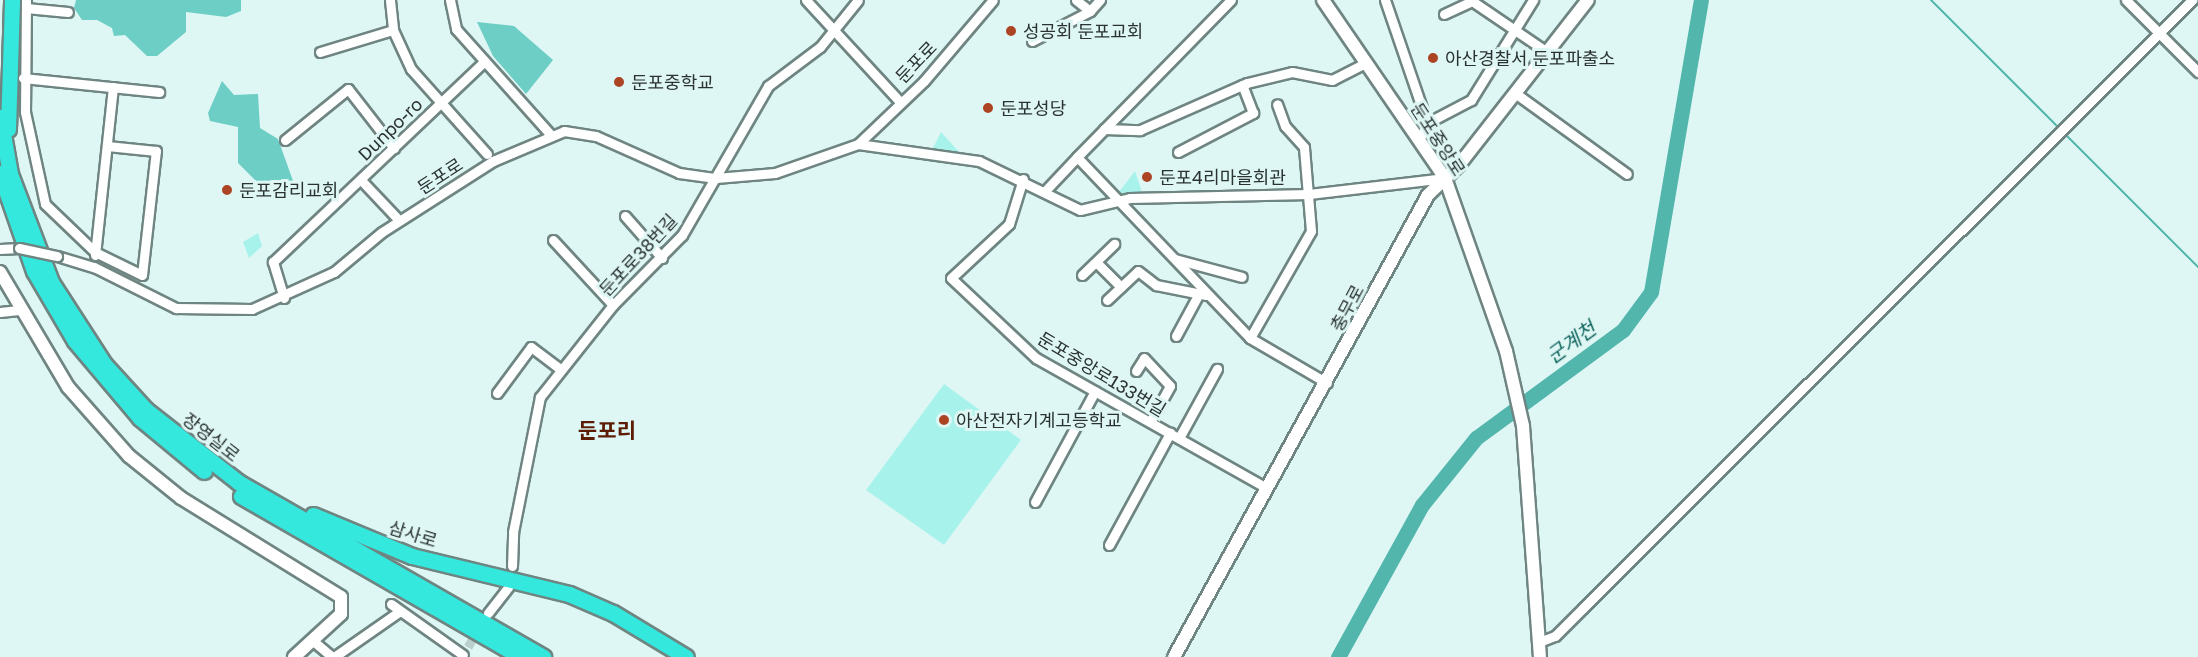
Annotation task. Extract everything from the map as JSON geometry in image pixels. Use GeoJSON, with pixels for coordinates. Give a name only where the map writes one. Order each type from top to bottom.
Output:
{"type":"FeatureCollection","features":[{"type":"Feature","properties":{"kind":"highway"},"geometry":{"type":"LineString","coordinates":[[5,173],[6,93],[22,3]]}},
{"type":"Feature","properties":{"kind":"highway","name":"장영실로"},"geometry":{"type":"LineString","coordinates":[[0,117],[5,173],[13,221],[59,317],[140,418],[235,492],[521,657]]}},
{"type":"Feature","properties":{"kind":"highway","name":"장영실로"},"geometry":{"type":"LineString","coordinates":[[5,173],[31,239],[63,302],[104,363],[146,410],[238,482],[543,657]]}},
{"type":"Feature","properties":{"kind":"highway","name":"삼사로"},"geometry":{"type":"LineString","coordinates":[[146,410],[241,473],[368,541],[569,594],[614,613],[686,657]]}},
{"type":"Feature","properties":{"kind":"highway"},"geometry":{"type":"LineString","coordinates":[[433,607],[500,657]]}},
{"type":"Feature","properties":{"kind":"street"},"geometry":{"type":"LineString","coordinates":[[390,0],[393,30],[411,69],[487,154]]}},
{"type":"Feature","properties":{"kind":"street"},"geometry":{"type":"LineString","coordinates":[[450,0],[456,29],[549,134]]}},
{"type":"Feature","properties":{"kind":"street"},"geometry":{"type":"LineString","coordinates":[[806,0],[900,102]]}},
{"type":"Feature","properties":{"kind":"street","name":"둔포로38번길"},"geometry":{"type":"LineString","coordinates":[[512,566],[513,532],[540,397],[559,368],[613,305],[662,258],[696,217],[768,86],[835,32],[858,0]]}},
{"type":"Feature","properties":{"kind":"street","name":"둔포로"},"geometry":{"type":"LineString","coordinates":[[0,249],[19,248],[94,267],[189,311],[252,309],[284,298],[334,272],[382,232],[493,161],[549,134],[596,136],[655,165],[716,178],[775,172],[858,144],[900,102],[993,0]]}},
{"type":"Feature","properties":{"kind":"street"},"geometry":{"type":"LineString","coordinates":[[1076,0],[1090,11]]}},
{"type":"Feature","properties":{"kind":"street"},"geometry":{"type":"LineString","coordinates":[[1032,41],[1090,11],[1100,0]]}},
{"type":"Feature","properties":{"kind":"street"},"geometry":{"type":"LineString","coordinates":[[1044,192],[1231,0]]}},
{"type":"Feature","properties":{"kind":"street","name":"둔포중앙로"},"geometry":{"type":"LineString","coordinates":[[1323,0],[1445,178],[1515,381],[1523,426],[1540,657]]}},
{"type":"Feature","properties":{"kind":"street"},"geometry":{"type":"LineString","coordinates":[[1385,0],[1426,123],[1419,141]]}},
{"type":"Feature","properties":{"kind":"street"},"geometry":{"type":"LineString","coordinates":[[1426,123],[1471,100],[1533,0]]}},
{"type":"Feature","properties":{"kind":"street","name":"충무로"},"geometry":{"type":"LineString","coordinates":[[1174,657],[1327,383],[1428,195],[1445,178],[1515,93],[1588,0]]}},
{"type":"Feature","properties":{"kind":"street"},"geometry":{"type":"LineString","coordinates":[[2126,0],[2198,72]]}},
{"type":"Feature","properties":{"kind":"street"},"geometry":{"type":"LineString","coordinates":[[1539,642],[1555,636],[2192,0]]}},
{"type":"Feature","properties":{"kind":"street"},"geometry":{"type":"LineString","coordinates":[[1444,14],[1475,1],[1547,52]]}},
{"type":"Feature","properties":{"kind":"street"},"geometry":{"type":"LineString","coordinates":[[68,12],[22,3],[23,78],[32,161],[45,204],[95,252],[142,275],[156,152],[107,146]]}},
{"type":"Feature","properties":{"kind":"street"},"geometry":{"type":"LineString","coordinates":[[320,52],[393,30]]}},
{"type":"Feature","properties":{"kind":"street","name":"Dunpo-ro"},"geometry":{"type":"LineString","coordinates":[[284,298],[273,262],[484,62]]}},
{"type":"Feature","properties":{"kind":"street"},"geometry":{"type":"LineString","coordinates":[[1104,129],[1149,128],[1242,85],[1292,72],[1332,80],[1366,63]]}},
{"type":"Feature","properties":{"kind":"street"},"geometry":{"type":"LineString","coordinates":[[23,78],[159,92]]}},
{"type":"Feature","properties":{"kind":"street"},"geometry":{"type":"LineString","coordinates":[[1178,152],[1253,113],[1242,85]]}},
{"type":"Feature","properties":{"kind":"street"},"geometry":{"type":"LineString","coordinates":[[94,267],[113,87]]}},
{"type":"Feature","properties":{"kind":"street"},"geometry":{"type":"LineString","coordinates":[[285,140],[348,89],[394,148]]}},
{"type":"Feature","properties":{"kind":"street"},"geometry":{"type":"LineString","coordinates":[[1515,93],[1627,174]]}},
{"type":"Feature","properties":{"kind":"street"},"geometry":{"type":"LineString","coordinates":[[1250,338],[1311,231],[1304,147],[1285,126],[1278,104]]}},
{"type":"Feature","properties":{"kind":"street","name":"둔포로"},"geometry":{"type":"LineString","coordinates":[[858,144],[979,161],[1023,179],[1080,210],[1118,199],[1309,194],[1445,178]]}},
{"type":"Feature","properties":{"kind":"street"},"geometry":{"type":"LineString","coordinates":[[1077,157],[1172,258],[1201,296],[1250,338],[1327,383]]}},
{"type":"Feature","properties":{"kind":"street","name":"둔포중앙로133번길"},"geometry":{"type":"LineString","coordinates":[[1023,179],[1009,224],[951,278],[1036,358],[1268,488]]}},
{"type":"Feature","properties":{"kind":"street","name":"Dunpo-ro"},"geometry":{"type":"LineString","coordinates":[[361,180],[396,217]]}},
{"type":"Feature","properties":{"kind":"street"},"geometry":{"type":"LineString","coordinates":[[625,216],[662,258]]}},
{"type":"Feature","properties":{"kind":"street"},"geometry":{"type":"LineString","coordinates":[[553,240],[613,305]]}},
{"type":"Feature","properties":{"kind":"street"},"geometry":{"type":"LineString","coordinates":[[1082,275],[1114,244]]}},
{"type":"Feature","properties":{"kind":"street"},"geometry":{"type":"LineString","coordinates":[[1172,258],[1242,277]]}},
{"type":"Feature","properties":{"kind":"street"},"geometry":{"type":"LineString","coordinates":[[1096,262],[1121,287]]}},
{"type":"Feature","properties":{"kind":"street"},"geometry":{"type":"LineString","coordinates":[[1107,300],[1138,271],[1156,285],[1201,296]]}},
{"type":"Feature","properties":{"kind":"street"},"geometry":{"type":"LineString","coordinates":[[0,272],[19,309],[68,387],[129,456],[219,524],[336,593],[341,614],[294,657]]}},
{"type":"Feature","properties":{"kind":"street"},"geometry":{"type":"LineString","coordinates":[[1176,336],[1201,296]]}},
{"type":"Feature","properties":{"kind":"street"},"geometry":{"type":"LineString","coordinates":[[0,312],[19,309]]}},
{"type":"Feature","properties":{"kind":"street"},"geometry":{"type":"LineString","coordinates":[[497,393],[531,347],[559,368]]}},
{"type":"Feature","properties":{"kind":"street"},"geometry":{"type":"LineString","coordinates":[[1137,371],[1144,358],[1170,386],[1150,422]]}},
{"type":"Feature","properties":{"kind":"street"},"geometry":{"type":"LineString","coordinates":[[1179,438],[1217,369]]}},
{"type":"Feature","properties":{"kind":"street"},"geometry":{"type":"LineString","coordinates":[[1035,502],[1095,391]]}},
{"type":"Feature","properties":{"kind":"street"},"geometry":{"type":"LineString","coordinates":[[1109,545],[1170,433]]}},
{"type":"Feature","properties":{"kind":"street"},"geometry":{"type":"LineString","coordinates":[[488,613],[508,587]]}},
{"type":"Feature","properties":{"kind":"street"},"geometry":{"type":"LineString","coordinates":[[391,604],[464,653]]}},
{"type":"Feature","properties":{"kind":"street"},"geometry":{"type":"LineString","coordinates":[[312,640],[333,657],[400,611]]}},
{"type":"Feature","properties":{"kind":"shaded area"},"geometry":{"type":"Polygon","coordinates":[[[76,0],[241,0],[241,11],[226,17],[186,12],[186,32],[157,56],[147,56],[125,35],[114,36],[112,28],[97,20],[82,20],[74,8],[76,0]]]}},
{"type":"Feature","properties":{"kind":"shaded area"},"geometry":{"type":"Polygon","coordinates":[[[477,22],[514,26],[553,60],[526,94],[493,56],[477,22]]]}},
{"type":"Feature","properties":{"kind":"shaded area"},"geometry":{"type":"Polygon","coordinates":[[[222,81],[234,95],[258,94],[260,128],[278,139],[297,192],[276,201],[238,163],[238,127],[210,121],[208,113],[222,81]]]}},
{"type":"Feature","properties":{"kind":"shaded area"},"geometry":{"type":"Polygon","coordinates":[[[941,132],[960,153],[932,150],[941,132]]]}},
{"type":"Feature","properties":{"kind":"shaded area"},"geometry":{"type":"Polygon","coordinates":[[[1135,171],[1142,192],[1122,195],[1119,192],[1135,171]]]}},
{"type":"Feature","properties":{"kind":"shaded area"},"geometry":{"type":"Polygon","coordinates":[[[258,233],[262,246],[249,258],[243,242],[258,233]]]}},
{"type":"Feature","properties":{"kind":"shaded area"},"geometry":{"type":"Polygon","coordinates":[[[944,384],[1021,440],[944,545],[866,490],[944,384]]]}},
{"type":"Feature","properties":{"kind":"waterway","name":"군계천"},"geometry":{"type":"LineString","coordinates":[[1338,657],[1422,505],[1476,438],[1623,330],[1651,292],[1701,0]]}},
{"type":"Feature","properties":{"kind":"waterway"},"geometry":{"type":"LineString","coordinates":[[1931,0],[2060,129]]}},
{"type":"Feature","properties":{"kind":"waterway"},"geometry":{"type":"LineString","coordinates":[[2064,133],[2198,267]]}},
{"type":"Feature","properties":{"kind":"tunnel"},"geometry":{"type":"LineString","coordinates":[[468,647],[479,628]]}},
{"type":"Feature","properties":{"kind":"place","name":"성공회 둔포교회"},"geometry":{"type":"Point","coordinates":[1011,31]}},
{"type":"Feature","properties":{"kind":"place","name":"아산경찰서 둔포파출소"},"geometry":{"type":"Point","coordinates":[1433,58]}},
{"type":"Feature","properties":{"kind":"place","name":"둔포중학교"},"geometry":{"type":"Point","coordinates":[619,82]}},
{"type":"Feature","properties":{"kind":"place","name":"둔포성당"},"geometry":{"type":"Point","coordinates":[988,108]}},
{"type":"Feature","properties":{"kind":"place","name":"둔포4리마을회관"},"geometry":{"type":"Point","coordinates":[1147,177]}},
{"type":"Feature","properties":{"kind":"place","name":"둔포감리교회"},"geometry":{"type":"Point","coordinates":[227,190]}},
{"type":"Feature","properties":{"kind":"place","name":"아산전자기계고등학교"},"geometry":{"type":"Point","coordinates":[944,420]}},
{"type":"Feature","properties":{"kind":"district","name":"둔포리"},"geometry":{"type":"Point","coordinates":[607,430]}}]}
